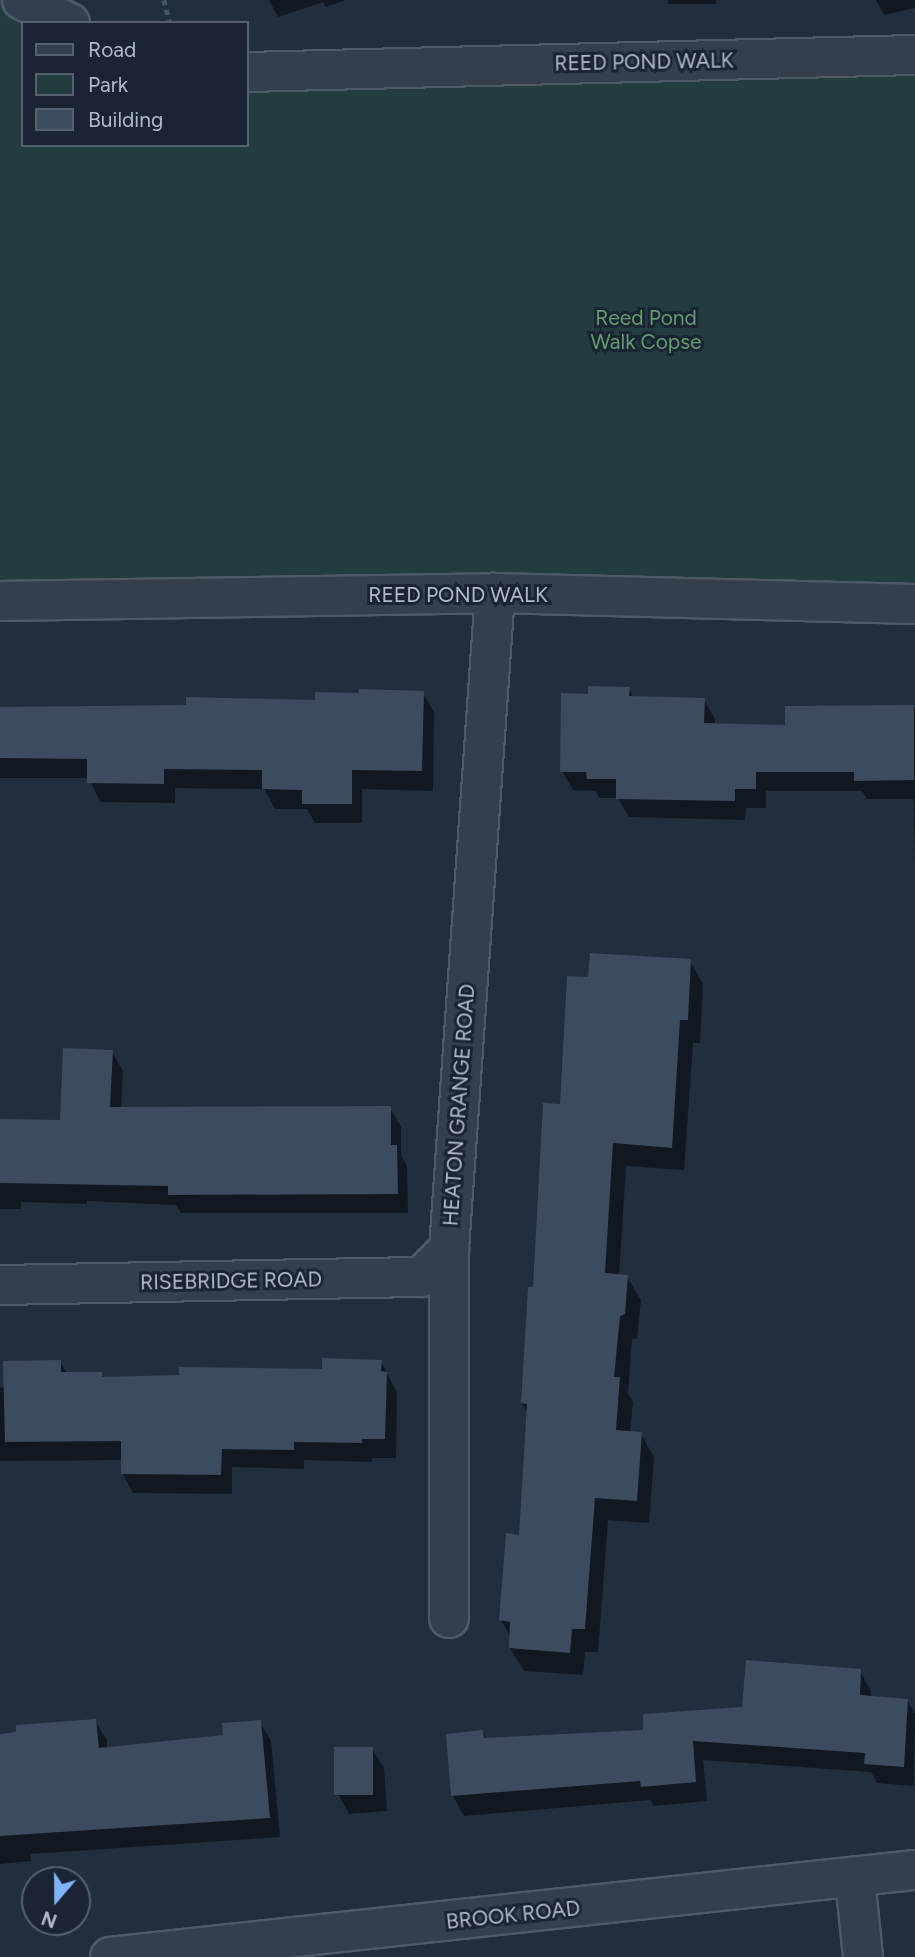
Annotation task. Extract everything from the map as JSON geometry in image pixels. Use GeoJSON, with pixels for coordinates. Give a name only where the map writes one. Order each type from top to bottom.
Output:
{"type":"FeatureCollection","features":[{"type":"Feature","properties":{"kind":"street"},"geometry":{"type":"LineString","coordinates":[[22,0],[66,21]]}},
{"type":"Feature","properties":{"kind":"street","name":"REED POND WALK"},"geometry":{"type":"LineString","coordinates":[[248,72],[915,55]]}},
{"type":"Feature","properties":{"kind":"street","name":"REED POND WALK"},"geometry":{"type":"LineString","coordinates":[[0,601],[495,593],[915,604]]}},
{"type":"Feature","properties":{"kind":"street","name":"HEATON GRANGE ROAD"},"geometry":{"type":"LineString","coordinates":[[449,1618],[449,1249],[495,593]]}},
{"type":"Feature","properties":{"kind":"street","name":"RISEBRIDGE ROAD"},"geometry":{"type":"LineString","coordinates":[[0,1284],[421,1277],[449,1249]]}},
{"type":"Feature","properties":{"kind":"street","name":"BROOK ROAD"},"geometry":{"type":"LineString","coordinates":[[110,1957],[915,1870]]}},
{"type":"Feature","properties":{"kind":"street"},"geometry":{"type":"LineString","coordinates":[[855,1878],[863,1957]]}},
{"type":"Feature","properties":{"kind":"path"},"geometry":{"type":"LineString","coordinates":[[164,0],[169,21]]}},
{"type":"Feature","properties":{"kind":"green space","name":"Reed Pond Walk Copse"},"geometry":{"type":"Polygon","coordinates":[[[0,0],[22,0],[66,21],[21,21],[21,147],[248,147],[248,72],[915,55],[915,604],[0,601],[0,0]]]}},
{"type":"Feature","properties":{"kind":"building"},"geometry":{"type":"Polygon","coordinates":[[[588,686],[630,687],[629,696],[705,698],[704,723],[785,725],[785,706],[914,705],[914,780],[854,781],[854,772],[756,772],[756,789],[735,789],[735,801],[616,799],[616,779],[587,779],[586,772],[560,772],[561,693],[588,694],[588,686]]]}},
{"type":"Feature","properties":{"kind":"building"},"geometry":{"type":"Polygon","coordinates":[[[359,689],[424,691],[422,771],[352,770],[352,804],[302,804],[302,790],[262,789],[262,770],[164,769],[164,784],[87,783],[87,759],[0,758],[0,707],[186,705],[186,697],[315,700],[315,692],[359,693],[359,689]]]}},
{"type":"Feature","properties":{"kind":"building"},"geometry":{"type":"Polygon","coordinates":[[[590,953],[691,959],[688,1020],[680,1020],[672,1148],[613,1143],[605,1273],[628,1275],[625,1314],[620,1316],[614,1377],[620,1377],[616,1430],[642,1432],[637,1501],[595,1498],[585,1629],[572,1629],[570,1653],[509,1648],[510,1622],[499,1620],[506,1533],[519,1535],[527,1404],[521,1403],[528,1287],[533,1287],[543,1103],[560,1104],[567,976],[588,977],[590,953]]]}},
{"type":"Feature","properties":{"kind":"building"},"geometry":{"type":"Polygon","coordinates":[[[63,1048],[113,1050],[110,1107],[391,1106],[391,1145],[397,1145],[398,1194],[168,1195],[168,1186],[0,1183],[0,1119],[60,1120],[63,1048]]]}},
{"type":"Feature","properties":{"kind":"building"},"geometry":{"type":"Polygon","coordinates":[[[322,1358],[382,1360],[381,1371],[387,1372],[385,1439],[362,1439],[362,1443],[294,1442],[294,1450],[222,1449],[221,1475],[121,1474],[121,1441],[5,1442],[3,1361],[61,1360],[61,1372],[102,1372],[102,1377],[179,1375],[179,1367],[322,1369],[322,1358]]]}},
{"type":"Feature","properties":{"kind":"building"},"geometry":{"type":"Polygon","coordinates":[[[746,1660],[861,1669],[860,1695],[908,1699],[904,1767],[864,1764],[865,1753],[693,1741],[696,1782],[641,1787],[640,1781],[451,1796],[446,1734],[483,1730],[484,1738],[643,1730],[643,1714],[742,1707],[746,1660]]]}},
{"type":"Feature","properties":{"kind":"building"},"geometry":{"type":"Polygon","coordinates":[[[96,1719],[99,1748],[223,1735],[222,1723],[261,1720],[270,1818],[0,1836],[0,1734],[16,1732],[16,1725],[96,1719]]]}},
{"type":"Feature","properties":{"kind":"building"},"geometry":{"type":"Polygon","coordinates":[[[334,1747],[373,1747],[373,1795],[334,1795],[334,1747]]]}}]}
